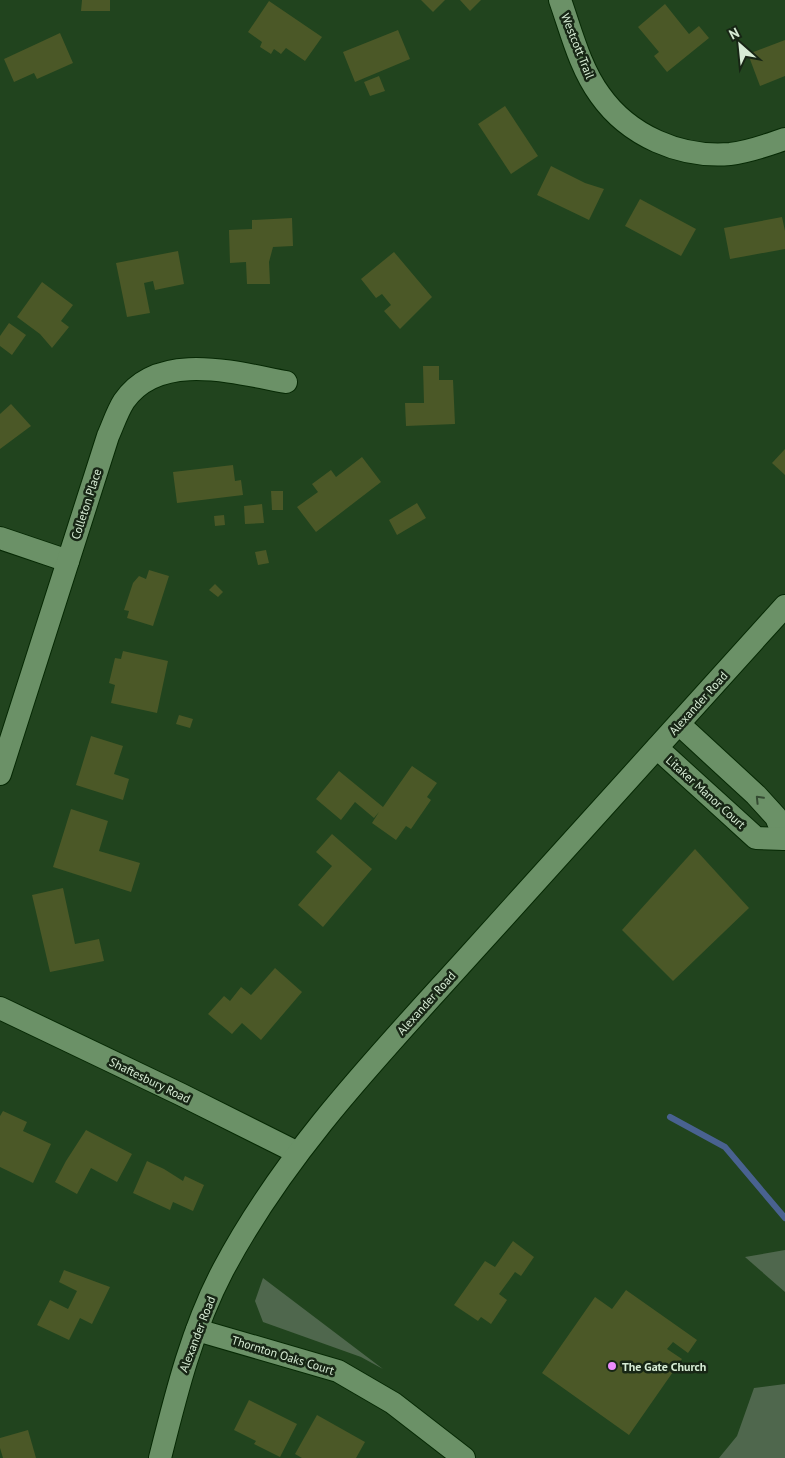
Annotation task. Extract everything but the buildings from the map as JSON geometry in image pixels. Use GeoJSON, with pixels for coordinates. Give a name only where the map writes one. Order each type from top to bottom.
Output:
{"type":"FeatureCollection","features":[{"type":"Feature","properties":{"kind":"street","name":"Westcott Trail"},"geometry":{"type":"LineString","coordinates":[[560,0],[593,84],[618,116],[640,132],[663,144],[689,152],[718,154],[732,154],[759,148],[785,139]]}},
{"type":"Feature","properties":{"kind":"street","name":"Colleton Place"},"geometry":{"type":"LineString","coordinates":[[0,774],[108,436],[119,410],[132,391],[150,379],[171,370],[193,368],[286,382]]}},
{"type":"Feature","properties":{"kind":"street"},"geometry":{"type":"LineString","coordinates":[[0,538],[68,561]]}},
{"type":"Feature","properties":{"kind":"street","name":"Alexander Road"},"geometry":{"type":"LineString","coordinates":[[160,1458],[184,1366],[196,1330],[222,1272],[238,1242],[298,1153],[345,1095],[421,1009],[785,606]]}},
{"type":"Feature","properties":{"kind":"street","name":"Litaker Manor Court"},"geometry":{"type":"LineString","coordinates":[[657,748],[756,838],[785,839],[776,817],[756,795],[678,724]]}},
{"type":"Feature","properties":{"kind":"street","name":"Shaftesbury Road"},"geometry":{"type":"LineString","coordinates":[[0,1008],[298,1153]]}},
{"type":"Feature","properties":{"kind":"street","name":"Thornton Oaks Court"},"geometry":{"type":"LineString","coordinates":[[196,1330],[264,1348],[338,1371],[393,1403],[464,1458]]}},
{"type":"Feature","properties":{"kind":"green space"},"geometry":{"type":"Polygon","coordinates":[[[785,1250],[785,1292],[745,1257],[785,1250]]]}},
{"type":"Feature","properties":{"kind":"green space"},"geometry":{"type":"Polygon","coordinates":[[[263,1278],[383,1369],[361,1357],[263,1322],[255,1301],[263,1278]]]}},
{"type":"Feature","properties":{"kind":"green space"},"geometry":{"type":"Polygon","coordinates":[[[785,1384],[785,1458],[719,1458],[737,1436],[754,1388],[785,1384]]]}},
{"type":"Feature","properties":{"kind":"waterway"},"geometry":{"type":"LineString","coordinates":[[670,1117],[725,1147],[785,1218]]}},
{"type":"Feature","properties":{"kind":"place","name":"The Gate Church"},"geometry":{"type":"Point","coordinates":[612,1366]}}]}
